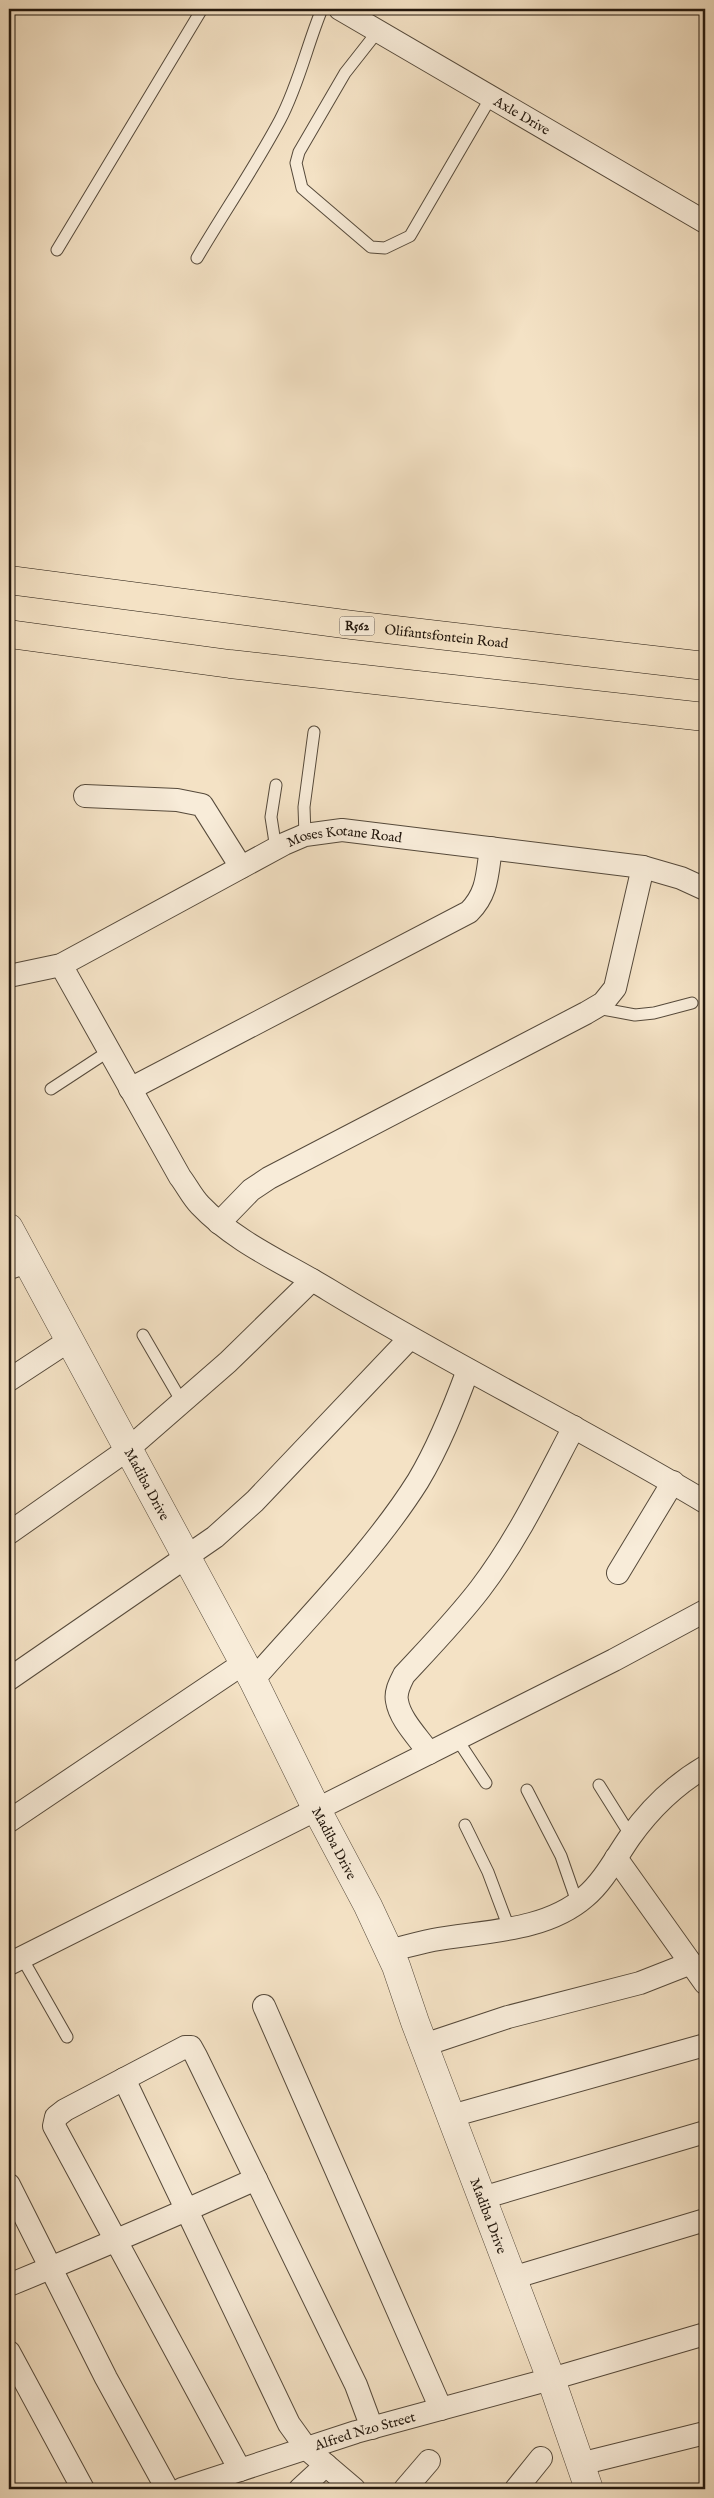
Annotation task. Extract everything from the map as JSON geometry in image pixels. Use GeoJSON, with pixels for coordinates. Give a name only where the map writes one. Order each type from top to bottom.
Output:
{"type":"FeatureCollection","features":[{"type":"Feature","properties":{"kind":"main road","name":"Olifantsfontein Road"},"geometry":{"type":"LineString","coordinates":[[9,580],[352,625],[705,666]]}},
{"type":"Feature","properties":{"kind":"main road"},"geometry":{"type":"LineString","coordinates":[[9,634],[230,664],[705,717]]}},
{"type":"Feature","properties":{"kind":"street","name":"Axle Drive"},"geometry":{"type":"LineString","coordinates":[[340,9],[705,222]]}},
{"type":"Feature","properties":{"kind":"street"},"geometry":{"type":"LineString","coordinates":[[85,796],[177,800],[202,806],[241,867]]}},
{"type":"Feature","properties":{"kind":"street","name":"Moses Kotane Road"},"geometry":{"type":"LineString","coordinates":[[9,976],[61,965],[276,849],[306,835],[342,830],[643,867],[682,878],[705,889]]}},
{"type":"Feature","properties":{"kind":"street"},"geometry":{"type":"LineString","coordinates":[[130,1090],[469,912],[480,902],[486,886],[491,848]]}},
{"type":"Feature","properties":{"kind":"street"},"geometry":{"type":"LineString","coordinates":[[220,1223],[251,1190],[269,1178],[603,1003],[615,988],[643,867]]}},
{"type":"Feature","properties":{"kind":"street"},"geometry":{"type":"LineString","coordinates":[[61,965],[180,1177],[199,1204],[220,1223],[267,1256],[312,1280],[409,1339],[574,1427],[705,1502]]}},
{"type":"Feature","properties":{"kind":"street","name":"Madiba Drive"},"geometry":{"type":"LineString","coordinates":[[9,1228],[18,1265],[70,1340],[127,1450],[249,1672],[389,1951],[551,2379],[584,2477]]}},
{"type":"Feature","properties":{"kind":"street"},"geometry":{"type":"LineString","coordinates":[[9,1532],[127,1450],[228,1362],[312,1280]]}},
{"type":"Feature","properties":{"kind":"street"},"geometry":{"type":"LineString","coordinates":[[9,1679],[215,1537],[255,1501],[409,1339]]}},
{"type":"Feature","properties":{"kind":"street"},"geometry":{"type":"LineString","coordinates":[[9,1380],[70,1340]]}},
{"type":"Feature","properties":{"kind":"street"},"geometry":{"type":"LineString","coordinates":[[9,1821],[249,1672],[374,1541],[418,1481],[448,1424],[468,1370]]}},
{"type":"Feature","properties":{"kind":"street"},"geometry":{"type":"LineString","coordinates":[[429,1753],[402,1714],[397,1701],[397,1690],[404,1674],[474,1596],[500,1561],[534,1504],[574,1427]]}},
{"type":"Feature","properties":{"kind":"street"},"geometry":{"type":"LineString","coordinates":[[618,1573],[673,1482]]}},
{"type":"Feature","properties":{"kind":"street"},"geometry":{"type":"LineString","coordinates":[[15,1961],[317,1810],[705,1612]]}},
{"type":"Feature","properties":{"kind":"street"},"geometry":{"type":"LineString","coordinates":[[389,1951],[432,1940],[508,1928],[541,1920],[561,1912],[590,1891],[631,1836],[662,1800],[705,1767]]}},
{"type":"Feature","properties":{"kind":"street"},"geometry":{"type":"LineString","coordinates":[[616,1858],[705,1983]]}},
{"type":"Feature","properties":{"kind":"street"},"geometry":{"type":"LineString","coordinates":[[424,2045],[508,2017],[640,1983],[692,1963]]}},
{"type":"Feature","properties":{"kind":"street"},"geometry":{"type":"LineString","coordinates":[[264,2006],[441,2409]]}},
{"type":"Feature","properties":{"kind":"street"},"geometry":{"type":"LineString","coordinates":[[451,2116],[705,2045]]}},
{"type":"Feature","properties":{"kind":"street"},"geometry":{"type":"LineString","coordinates":[[240,2470],[54,2126],[56,2117],[65,2110],[185,2047],[191,2047],[256,2179],[356,2385],[372,2428]]}},
{"type":"Feature","properties":{"kind":"street"},"geometry":{"type":"LineString","coordinates":[[124,2079],[289,2424],[307,2448],[354,2489]]}},
{"type":"Feature","properties":{"kind":"street"},"geometry":{"type":"LineString","coordinates":[[482,2198],[705,2132]]}},
{"type":"Feature","properties":{"kind":"street"},"geometry":{"type":"LineString","coordinates":[[9,2285],[116,2241],[256,2179]]}},
{"type":"Feature","properties":{"kind":"street"},"geometry":{"type":"LineString","coordinates":[[9,2185],[49,2268],[106,2378],[167,2489]]}},
{"type":"Feature","properties":{"kind":"street"},"geometry":{"type":"LineString","coordinates":[[512,2278],[705,2220]]}},
{"type":"Feature","properties":{"kind":"street","name":"Alfred Nzo Street"},"geometry":{"type":"LineString","coordinates":[[188,2488],[372,2428],[705,2334]]}},
{"type":"Feature","properties":{"kind":"street"},"geometry":{"type":"LineString","coordinates":[[9,2352],[83,2489]]}},
{"type":"Feature","properties":{"kind":"street"},"geometry":{"type":"LineString","coordinates":[[584,2477],[705,2433]]}},
{"type":"Feature","properties":{"kind":"street"},"geometry":{"type":"LineString","coordinates":[[516,2489],[541,2458]]}},
{"type":"Feature","properties":{"kind":"street"},"geometry":{"type":"LineString","coordinates":[[405,2489],[429,2461]]}},
{"type":"Feature","properties":{"kind":"street"},"geometry":{"type":"LineString","coordinates":[[300,2489],[326,2466]]}},
{"type":"Feature","properties":{"kind":"lane"},"geometry":{"type":"LineString","coordinates":[[57,250],[202,9]]}},
{"type":"Feature","properties":{"kind":"lane"},"geometry":{"type":"LineString","coordinates":[[197,258],[280,119],[306,58],[311,35],[322,9]]}},
{"type":"Feature","properties":{"kind":"lane"},"geometry":{"type":"LineString","coordinates":[[378,31],[345,73],[299,152],[296,164],[302,188],[371,247],[385,248],[410,236],[491,97]]}},
{"type":"Feature","properties":{"kind":"lane"},"geometry":{"type":"LineString","coordinates":[[306,835],[304,807],[314,732]]}},
{"type":"Feature","properties":{"kind":"lane"},"geometry":{"type":"LineString","coordinates":[[276,785],[271,817],[276,849]]}},
{"type":"Feature","properties":{"kind":"lane"},"geometry":{"type":"LineString","coordinates":[[595,1008],[635,1015],[654,1013],[692,1003]]}},
{"type":"Feature","properties":{"kind":"lane"},"geometry":{"type":"LineString","coordinates":[[51,1089],[109,1051]]}},
{"type":"Feature","properties":{"kind":"lane"},"geometry":{"type":"LineString","coordinates":[[143,1335],[182,1402]]}},
{"type":"Feature","properties":{"kind":"lane"},"geometry":{"type":"LineString","coordinates":[[457,1739],[486,1783]]}},
{"type":"Feature","properties":{"kind":"lane"},"geometry":{"type":"LineString","coordinates":[[599,1785],[631,1836]]}},
{"type":"Feature","properties":{"kind":"lane"},"geometry":{"type":"LineString","coordinates":[[527,1790],[561,1856],[577,1902]]}},
{"type":"Feature","properties":{"kind":"lane"},"geometry":{"type":"LineString","coordinates":[[465,1825],[488,1872],[508,1928]]}},
{"type":"Feature","properties":{"kind":"lane"},"geometry":{"type":"LineString","coordinates":[[15,1961],[67,2037]]}}]}
